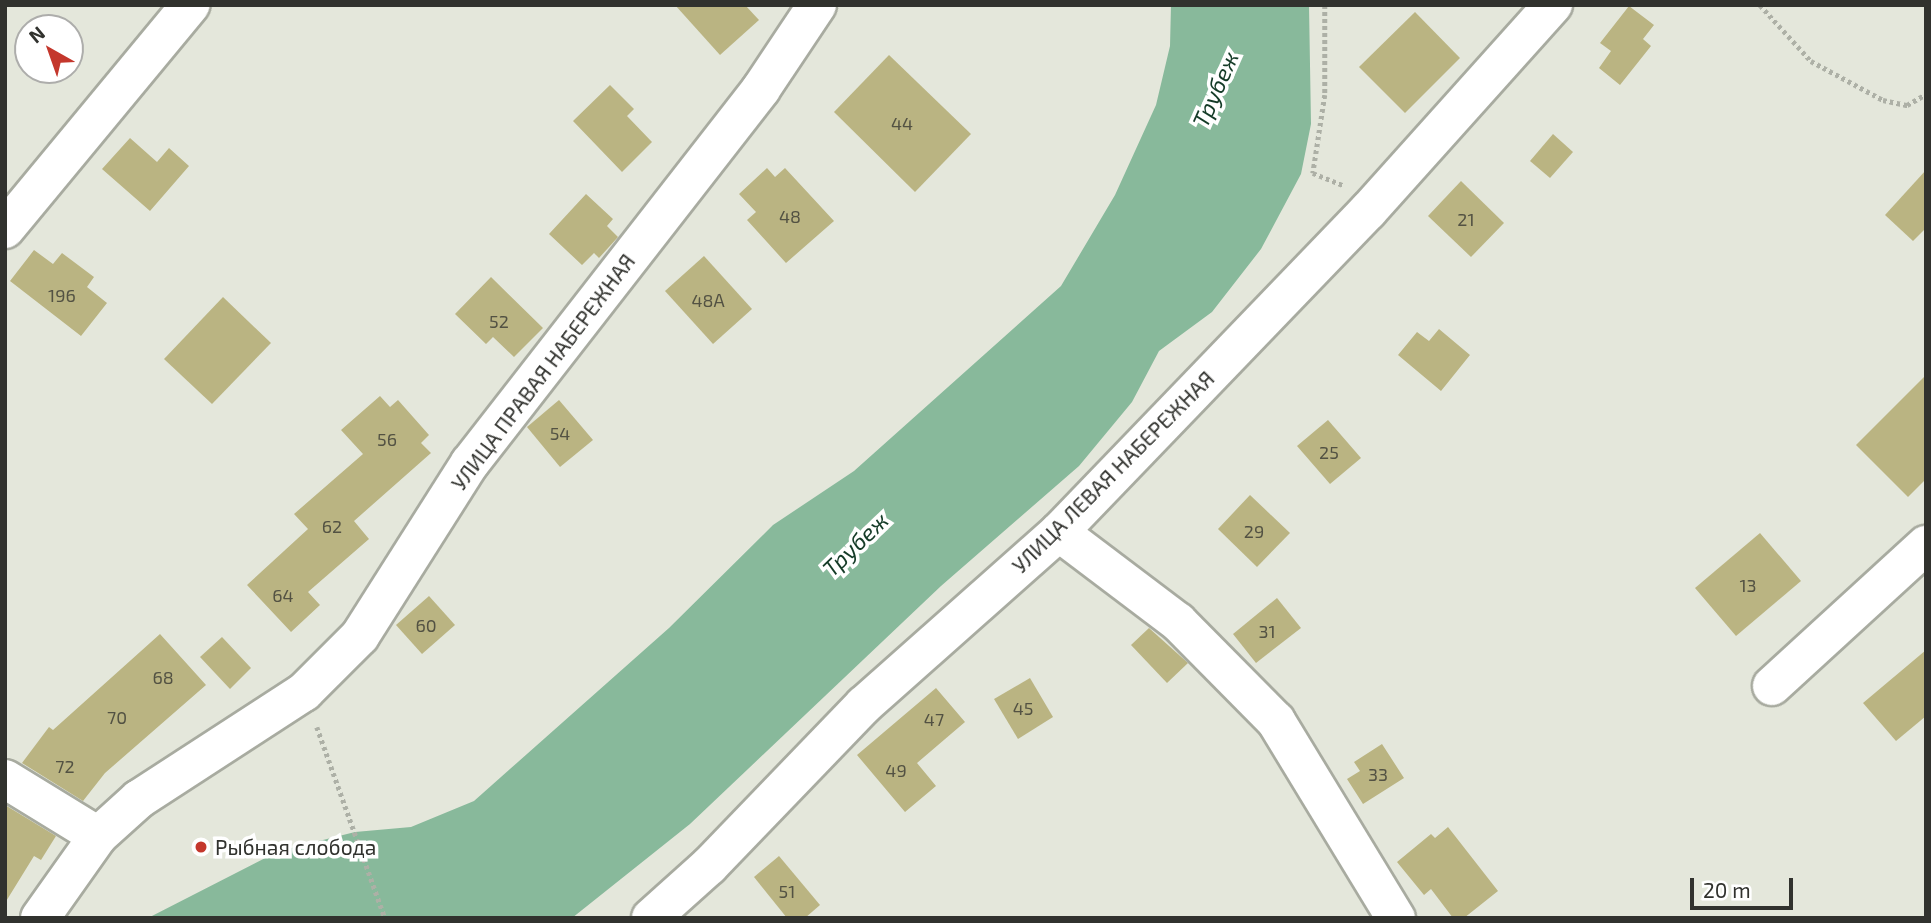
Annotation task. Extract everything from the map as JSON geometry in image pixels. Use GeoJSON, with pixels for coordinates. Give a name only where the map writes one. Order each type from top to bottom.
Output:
{"type":"FeatureCollection","features":[{"type":"Feature","properties":{"kind":"street"},"geometry":{"type":"LineString","coordinates":[[5,229],[190,5]]}},
{"type":"Feature","properties":{"kind":"street","name":"УЛИЦА ПРАВАЯ НАБЕРЕЖНАЯ"},"geometry":{"type":"LineString","coordinates":[[40,918],[98,836],[139,799],[304,692],[360,636],[470,463],[761,89],[817,5]]}},
{"type":"Feature","properties":{"kind":"street","name":"УЛИЦА ЛЕВАЯ НАБЕРЕЖНАЯ"},"geometry":{"type":"LineString","coordinates":[[651,918],[709,866],[864,705],[1059,532],[1368,211],[1553,5]]}},
{"type":"Feature","properties":{"kind":"street"},"geometry":{"type":"LineString","coordinates":[[1059,532],[1178,622],[1276,721],[1396,918]]}},
{"type":"Feature","properties":{"kind":"street"},"geometry":{"type":"LineString","coordinates":[[1772,686],[1926,545]]}},
{"type":"Feature","properties":{"kind":"street"},"geometry":{"type":"LineString","coordinates":[[5,779],[98,836]]}},
{"type":"Feature","properties":{"kind":"path"},"geometry":{"type":"LineString","coordinates":[[1325,5],[1325,95],[1313,173],[1343,185],[1368,211]]}},
{"type":"Feature","properties":{"kind":"path"},"geometry":{"type":"LineString","coordinates":[[1760,5],[1811,61],[1883,100],[1907,105],[1926,94]]}},
{"type":"Feature","properties":{"kind":"path"},"geometry":{"type":"LineString","coordinates":[[304,692],[385,918]]}},
{"type":"Feature","properties":{"kind":"water","name":"Трубеж"},"geometry":{"type":"Polygon","coordinates":[[[1171,5],[1309,5],[1311,124],[1301,174],[1261,249],[1212,312],[1159,351],[1132,402],[1079,466],[941,586],[690,824],[572,918],[148,918],[279,851],[355,832],[411,827],[474,801],[669,628],[773,525],[854,471],[1061,286],[1115,195],[1156,105],[1170,46],[1171,5]]]}},
{"type":"Feature","properties":{"kind":"building"},"geometry":{"type":"Polygon","coordinates":[[[675,5],[745,5],[759,20],[720,55],[675,5]]]}},
{"type":"Feature","properties":{"kind":"building"},"geometry":{"type":"Polygon","coordinates":[[[1629,6],[1654,25],[1643,39],[1651,46],[1620,85],[1599,68],[1611,51],[1600,43],[1629,6]]]}},
{"type":"Feature","properties":{"kind":"building"},"geometry":{"type":"Polygon","coordinates":[[[1415,12],[1460,58],[1405,113],[1359,67],[1415,12]]]}},
{"type":"Feature","properties":{"kind":"building"},"geometry":{"type":"Polygon","coordinates":[[[889,55],[971,134],[915,192],[834,112],[889,55]]]}},
{"type":"Feature","properties":{"kind":"building"},"geometry":{"type":"Polygon","coordinates":[[[610,85],[634,109],[627,116],[652,142],[622,172],[573,121],[610,85]]]}},
{"type":"Feature","properties":{"kind":"building"},"geometry":{"type":"Polygon","coordinates":[[[1553,134],[1573,152],[1550,178],[1530,161],[1553,134]]]}},
{"type":"Feature","properties":{"kind":"building"},"geometry":{"type":"Polygon","coordinates":[[[130,138],[157,162],[169,148],[189,166],[150,211],[102,169],[130,138]]]}},
{"type":"Feature","properties":{"kind":"building"},"geometry":{"type":"Polygon","coordinates":[[[767,168],[775,177],[785,168],[834,221],[786,263],[747,220],[756,212],[739,194],[767,168]]]}},
{"type":"Feature","properties":{"kind":"building"},"geometry":{"type":"Polygon","coordinates":[[[1926,170],[1926,228],[1913,241],[1885,215],[1926,170]]]}},
{"type":"Feature","properties":{"kind":"building"},"geometry":{"type":"Polygon","coordinates":[[[1461,181],[1504,223],[1471,257],[1428,216],[1461,181]]]}},
{"type":"Feature","properties":{"kind":"building"},"geometry":{"type":"Polygon","coordinates":[[[586,194],[613,219],[607,226],[618,237],[599,258],[594,253],[582,265],[549,234],[586,194]]]}},
{"type":"Feature","properties":{"kind":"building"},"geometry":{"type":"Polygon","coordinates":[[[34,250],[53,264],[62,253],[94,277],[87,287],[107,303],[81,336],[10,281],[34,250]]]}},
{"type":"Feature","properties":{"kind":"building"},"geometry":{"type":"Polygon","coordinates":[[[704,256],[752,309],[713,344],[665,291],[704,256]]]}},
{"type":"Feature","properties":{"kind":"building"},"geometry":{"type":"Polygon","coordinates":[[[491,277],[543,328],[514,357],[493,337],[486,344],[455,314],[491,277]]]}},
{"type":"Feature","properties":{"kind":"building"},"geometry":{"type":"Polygon","coordinates":[[[223,297],[271,343],[212,404],[164,359],[223,297]]]}},
{"type":"Feature","properties":{"kind":"building"},"geometry":{"type":"Polygon","coordinates":[[[1439,329],[1470,355],[1441,391],[1398,355],[1417,332],[1429,341],[1439,329]]]}},
{"type":"Feature","properties":{"kind":"building"},"geometry":{"type":"Polygon","coordinates":[[[1926,375],[1926,479],[1908,497],[1856,445],[1926,375]]]}},
{"type":"Feature","properties":{"kind":"building"},"geometry":{"type":"Polygon","coordinates":[[[380,396],[390,407],[398,400],[429,435],[421,443],[431,453],[354,521],[369,539],[308,592],[320,605],[291,632],[247,585],[308,529],[294,514],[363,454],[341,430],[380,396]]]}},
{"type":"Feature","properties":{"kind":"building"},"geometry":{"type":"Polygon","coordinates":[[[559,400],[593,440],[560,467],[527,427],[559,400]]]}},
{"type":"Feature","properties":{"kind":"building"},"geometry":{"type":"Polygon","coordinates":[[[1328,420],[1361,458],[1330,484],[1297,446],[1328,420]]]}},
{"type":"Feature","properties":{"kind":"building"},"geometry":{"type":"Polygon","coordinates":[[[1250,495],[1290,533],[1257,567],[1218,529],[1250,495]]]}},
{"type":"Feature","properties":{"kind":"building"},"geometry":{"type":"Polygon","coordinates":[[[1760,533],[1801,581],[1736,636],[1695,588],[1760,533]]]}},
{"type":"Feature","properties":{"kind":"building"},"geometry":{"type":"Polygon","coordinates":[[[429,596],[455,625],[422,654],[396,625],[429,596]]]}},
{"type":"Feature","properties":{"kind":"building"},"geometry":{"type":"Polygon","coordinates":[[[1277,598],[1301,628],[1256,663],[1233,634],[1277,598]]]}},
{"type":"Feature","properties":{"kind":"building"},"geometry":{"type":"Polygon","coordinates":[[[1149,628],[1188,663],[1167,683],[1131,645],[1149,628]]]}},
{"type":"Feature","properties":{"kind":"building"},"geometry":{"type":"Polygon","coordinates":[[[160,634],[206,685],[105,773],[83,801],[22,763],[49,727],[53,730],[160,634]]]}},
{"type":"Feature","properties":{"kind":"building"},"geometry":{"type":"Polygon","coordinates":[[[222,637],[251,668],[230,689],[200,657],[222,637]]]}},
{"type":"Feature","properties":{"kind":"building"},"geometry":{"type":"Polygon","coordinates":[[[1926,650],[1926,716],[1896,741],[1863,703],[1926,650]]]}},
{"type":"Feature","properties":{"kind":"building"},"geometry":{"type":"Polygon","coordinates":[[[1030,678],[1053,717],[1018,739],[994,699],[1030,678]]]}},
{"type":"Feature","properties":{"kind":"building"},"geometry":{"type":"Polygon","coordinates":[[[936,688],[965,722],[917,763],[936,786],[905,812],[857,755],[936,688]]]}},
{"type":"Feature","properties":{"kind":"building"},"geometry":{"type":"Polygon","coordinates":[[[1382,744],[1404,778],[1363,804],[1347,779],[1360,771],[1354,762],[1382,744]]]}},
{"type":"Feature","properties":{"kind":"building"},"geometry":{"type":"Polygon","coordinates":[[[5,805],[56,836],[41,860],[34,856],[5,903],[5,805]]]}},
{"type":"Feature","properties":{"kind":"building"},"geometry":{"type":"Polygon","coordinates":[[[1448,827],[1498,891],[1464,918],[1453,918],[1431,889],[1424,895],[1397,862],[1431,834],[1435,838],[1448,827]]]}},
{"type":"Feature","properties":{"kind":"building"},"geometry":{"type":"Polygon","coordinates":[[[779,856],[820,905],[805,918],[787,918],[754,877],[779,856]]]}},
{"type":"Feature","properties":{"kind":"place","name":"Рыбная слобода"},"geometry":{"type":"Point","coordinates":[201,847]}}]}
